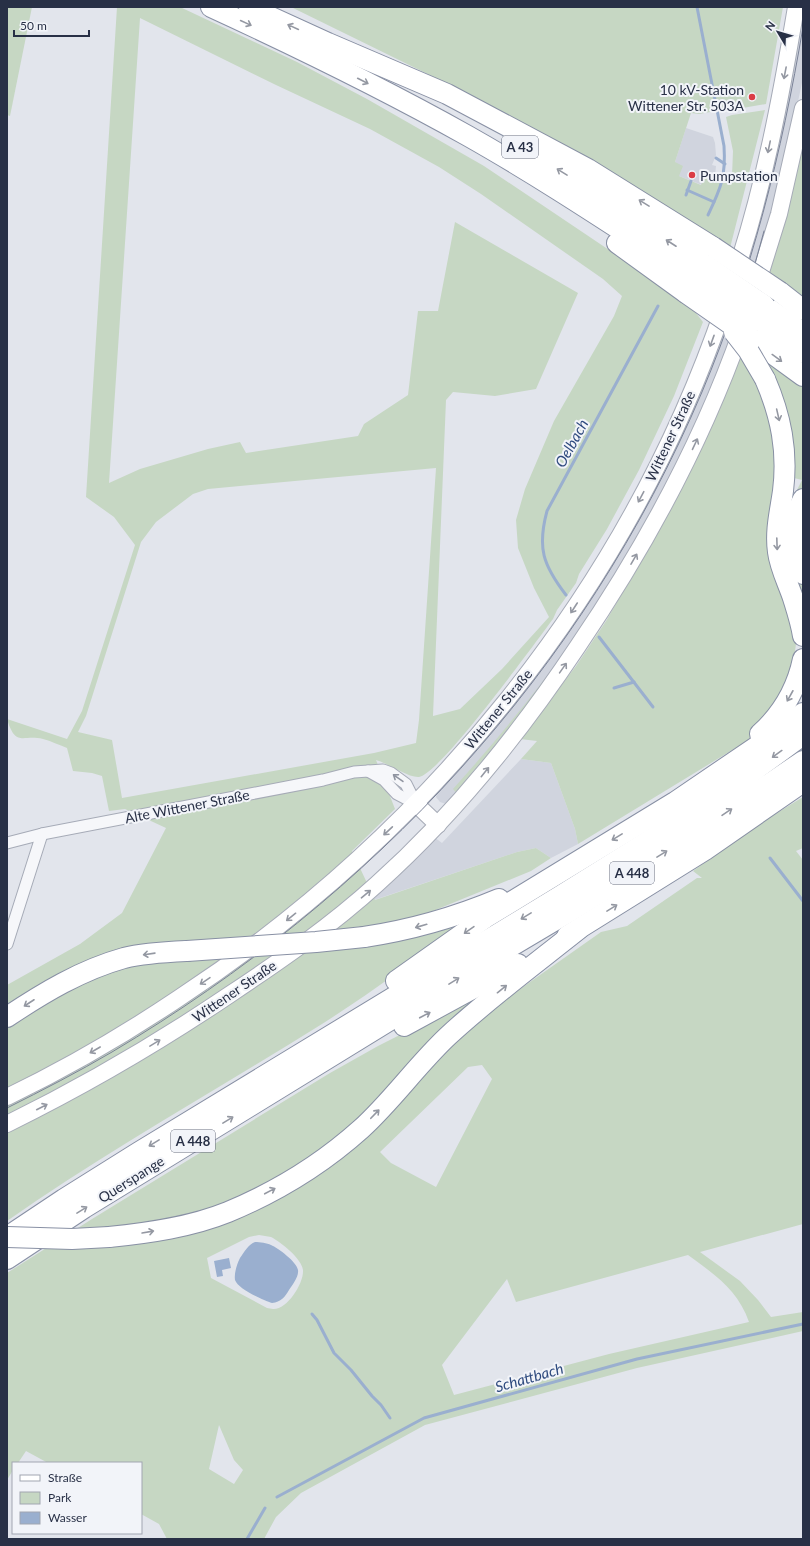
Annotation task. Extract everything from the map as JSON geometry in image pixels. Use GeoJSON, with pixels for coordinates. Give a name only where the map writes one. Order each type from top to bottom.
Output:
{"type":"FeatureCollection","features":[{"type":"Feature","properties":{"kind":"highway","name":"A 43"},"geometry":{"type":"LineString","coordinates":[[211,7],[279,38],[467,136],[558,190],[695,279],[803,353]]}},
{"type":"Feature","properties":{"kind":"highway","name":"A 43"},"geometry":{"type":"LineString","coordinates":[[249,7],[328,43],[471,118],[536,156],[695,279]]}},
{"type":"Feature","properties":{"kind":"highway"},"geometry":{"type":"LineString","coordinates":[[328,43],[460,100],[588,168],[790,297],[803,310]]}},
{"type":"Feature","properties":{"kind":"highway"},"geometry":{"type":"LineString","coordinates":[[695,279],[724,320],[748,350],[765,379],[775,402],[784,443],[785,468],[778,522],[778,551],[781,567],[800,621],[803,636]]}},
{"type":"Feature","properties":{"kind":"highway"},"geometry":{"type":"LineString","coordinates":[[724,320],[758,322],[803,376]]}},
{"type":"Feature","properties":{"kind":"highway","name":"A 43"},"geometry":{"type":"LineString","coordinates":[[758,322],[803,333]]}},
{"type":"Feature","properties":{"kind":"highway"},"geometry":{"type":"LineString","coordinates":[[803,499],[797,512],[794,526],[794,541],[797,561],[803,574]]}},
{"type":"Feature","properties":{"kind":"highway"},"geometry":{"type":"LineString","coordinates":[[7,1237],[72,1239],[109,1237],[188,1225],[220,1214],[261,1196],[298,1176],[331,1153],[361,1128],[448,1035],[579,929],[690,826],[718,774],[767,728],[780,712],[790,697],[803,659]]}},
{"type":"Feature","properties":{"kind":"highway"},"geometry":{"type":"LineString","coordinates":[[718,774],[803,713]]}},
{"type":"Feature","properties":{"kind":"highway","name":"A 448"},"geometry":{"type":"LineString","coordinates":[[690,826],[751,773],[803,735]]}},
{"type":"Feature","properties":{"kind":"highway","name":"A 448"},"geometry":{"type":"LineString","coordinates":[[271,1073],[564,904],[690,826],[803,761]]}},
{"type":"Feature","properties":{"kind":"highway"},"geometry":{"type":"LineString","coordinates":[[761,812],[803,782]]}},
{"type":"Feature","properties":{"kind":"highway"},"geometry":{"type":"LineString","coordinates":[[7,1017],[41,995],[71,979],[123,958],[149,954],[364,937],[415,927],[482,906],[690,826],[761,812],[803,789]]}},
{"type":"Feature","properties":{"kind":"highway"},"geometry":{"type":"LineString","coordinates":[[271,1073],[485,918],[549,879]]}},
{"type":"Feature","properties":{"kind":"highway","name":"A 448"},"geometry":{"type":"LineString","coordinates":[[338,1053],[488,960],[564,904]]}},
{"type":"Feature","properties":{"kind":"highway"},"geometry":{"type":"LineString","coordinates":[[338,1053],[397,1030],[482,985],[579,929]]}},
{"type":"Feature","properties":{"kind":"highway","name":"Querspange"},"geometry":{"type":"LineString","coordinates":[[7,1259],[84,1208],[338,1053]]}},
{"type":"Feature","properties":{"kind":"highway","name":"Querspange"},"geometry":{"type":"LineString","coordinates":[[7,1237],[114,1168],[271,1073]]}},
{"type":"Feature","properties":{"kind":"main road","name":"Wittener Straße"},"geometry":{"type":"LineString","coordinates":[[7,1097],[33,1085],[96,1050],[154,1015],[237,958],[330,884],[373,846],[416,804],[481,732],[542,654],[590,584],[622,531],[669,441],[704,360],[747,238],[778,109],[796,7]]}},
{"type":"Feature","properties":{"kind":"main road","name":"Wittener Straße"},"geometry":{"type":"LineString","coordinates":[[7,1124],[60,1098],[128,1060],[165,1037],[258,976],[336,919],[376,885],[438,825],[480,778],[518,731],[568,661],[630,567],[673,488],[717,396],[751,304],[779,214],[803,108]]}},
{"type":"Feature","properties":{"kind":"main road"},"geometry":{"type":"LineString","coordinates":[[416,804],[438,825]]}},
{"type":"Feature","properties":{"kind":"street","name":"Alte Wittener Straße"},"geometry":{"type":"LineString","coordinates":[[7,843],[42,834],[315,782],[354,772],[383,770],[391,773],[406,784],[416,804]]}},
{"type":"Feature","properties":{"kind":"street"},"geometry":{"type":"LineString","coordinates":[[7,944],[42,834]]}},
{"type":"Feature","properties":{"kind":"shaded area"},"geometry":{"type":"Polygon","coordinates":[[[803,7],[803,78],[780,186],[731,344],[661,499],[563,659],[451,803],[446,804],[440,802],[436,797],[437,791],[512,704],[695,399],[803,7]]]}},
{"type":"Feature","properties":{"kind":"shaded area"},"geometry":{"type":"Polygon","coordinates":[[[686,128],[713,137],[715,143],[716,155],[712,165],[716,166],[715,176],[706,174],[702,185],[679,176],[675,162],[686,128]]]}},
{"type":"Feature","properties":{"kind":"shaded area"},"geometry":{"type":"Polygon","coordinates":[[[521,759],[551,763],[575,829],[578,844],[551,858],[536,848],[517,852],[374,900],[373,896],[434,837],[442,843],[521,759]]]}},
{"type":"Feature","properties":{"kind":"green space"},"geometry":{"type":"Polygon","coordinates":[[[7,7],[32,7],[10,116],[7,115],[7,7]]]}},
{"type":"Feature","properties":{"kind":"green space"},"geometry":{"type":"Polygon","coordinates":[[[117,7],[180,7],[297,62],[367,99],[484,166],[688,303],[703,322],[674,396],[639,470],[607,529],[579,574],[576,583],[557,610],[553,619],[466,732],[430,770],[419,777],[415,777],[376,760],[395,809],[352,851],[375,900],[517,852],[536,848],[551,858],[531,871],[433,911],[461,921],[464,925],[376,988],[322,1024],[84,1169],[7,1221],[7,985],[80,944],[122,913],[166,828],[125,809],[109,811],[102,776],[92,773],[73,771],[67,748],[43,739],[17,737],[13,734],[7,719],[67,739],[82,711],[135,545],[114,517],[86,497],[117,7]],[[140,18],[109,483],[140,469],[208,449],[240,442],[246,453],[358,436],[364,424],[408,395],[418,311],[438,311],[455,222],[578,293],[536,389],[495,396],[453,392],[446,400],[433,716],[460,709],[502,669],[549,617],[534,588],[518,548],[516,520],[525,489],[554,421],[614,316],[622,296],[603,279],[481,194],[439,167],[370,129],[276,85],[140,18]],[[436,468],[208,489],[193,494],[156,522],[141,542],[86,716],[78,732],[112,740],[122,798],[374,753],[416,743],[419,720],[436,468]]]}},
{"type":"Feature","properties":{"kind":"green space"},"geometry":{"type":"Polygon","coordinates":[[[291,7],[783,7],[766,104],[699,114],[691,113],[675,162],[683,166],[679,176],[701,185],[706,174],[732,176],[733,151],[726,117],[765,110],[730,248],[452,86],[291,7]]]}},
{"type":"Feature","properties":{"kind":"green space"},"geometry":{"type":"Polygon","coordinates":[[[803,136],[803,297],[768,274],[792,193],[803,136]]]}},
{"type":"Feature","properties":{"kind":"green space"},"geometry":{"type":"Polygon","coordinates":[[[721,333],[722,335],[697,397],[670,457],[606,572],[570,627],[531,681],[490,733],[446,783],[444,781],[552,651],[721,333]]]}},
{"type":"Feature","properties":{"kind":"green space"},"geometry":{"type":"Polygon","coordinates":[[[730,343],[731,344],[689,445],[640,538],[613,583],[585,627],[524,713],[458,795],[453,789],[503,731],[574,640],[636,542],[675,469],[730,343]]]}},
{"type":"Feature","properties":{"kind":"green space"},"geometry":{"type":"Polygon","coordinates":[[[753,349],[803,385],[803,489],[797,576],[803,584],[803,617],[794,587],[792,500],[802,480],[794,478],[753,349]]]}},
{"type":"Feature","properties":{"kind":"green space"},"geometry":{"type":"Polygon","coordinates":[[[741,356],[757,383],[769,412],[775,443],[780,586],[796,644],[792,671],[776,706],[747,741],[578,844],[575,829],[551,763],[521,759],[537,741],[520,739],[576,666],[606,621],[665,520],[710,427],[741,356]]]}},
{"type":"Feature","properties":{"kind":"green space"},"geometry":{"type":"Polygon","coordinates":[[[803,797],[803,848],[796,851],[803,860],[803,1224],[700,1252],[740,1281],[758,1300],[771,1317],[803,1312],[803,1331],[637,1368],[425,1425],[301,1493],[276,1517],[264,1539],[167,1539],[159,1524],[142,1515],[142,1462],[46,1462],[26,1451],[19,1462],[12,1462],[12,1472],[7,1480],[7,1273],[330,1073],[378,1046],[475,997],[477,1001],[411,1060],[423,1073],[479,1018],[601,932],[627,926],[697,878],[702,878],[693,871],[751,829],[803,797]],[[482,1065],[468,1067],[380,1152],[391,1163],[436,1187],[492,1079],[482,1065]],[[259,1235],[249,1237],[207,1258],[211,1278],[267,1308],[278,1308],[289,1301],[298,1288],[303,1275],[302,1266],[295,1256],[280,1243],[271,1237],[259,1235]],[[688,1255],[516,1302],[507,1279],[442,1365],[454,1395],[609,1354],[749,1322],[732,1292],[716,1276],[688,1255]],[[219,1425],[209,1469],[234,1484],[243,1470],[234,1460],[219,1425]]]}},
{"type":"Feature","properties":{"kind":"water"},"geometry":{"type":"Polygon","coordinates":[[[255,1242],[269,1244],[287,1256],[297,1267],[298,1273],[295,1281],[284,1297],[278,1302],[272,1303],[257,1297],[241,1287],[235,1280],[236,1269],[240,1258],[249,1246],[255,1242]]]}},
{"type":"Feature","properties":{"kind":"water"},"geometry":{"type":"Polygon","coordinates":[[[229,1258],[231,1268],[222,1270],[223,1276],[217,1277],[214,1261],[229,1258]]]}},
{"type":"Feature","properties":{"kind":"waterway","name":"Oelbach"},"geometry":{"type":"LineString","coordinates":[[697,7],[724,146],[722,182],[708,215]]}},
{"type":"Feature","properties":{"kind":"waterway"},"geometry":{"type":"LineString","coordinates":[[716,158],[725,164]]}},
{"type":"Feature","properties":{"kind":"waterway"},"geometry":{"type":"LineString","coordinates":[[686,195],[691,181]]}},
{"type":"Feature","properties":{"kind":"waterway"},"geometry":{"type":"LineString","coordinates":[[687,190],[714,202]]}},
{"type":"Feature","properties":{"kind":"waterway","name":"Oelbach"},"geometry":{"type":"LineString","coordinates":[[566,595],[552,574],[544,556],[543,536],[547,511],[658,306]]}},
{"type":"Feature","properties":{"kind":"waterway","name":"Oelbach"},"geometry":{"type":"LineString","coordinates":[[599,637],[653,707]]}},
{"type":"Feature","properties":{"kind":"waterway"},"geometry":{"type":"LineString","coordinates":[[614,688],[634,682]]}},
{"type":"Feature","properties":{"kind":"waterway","name":"Oelbach"},"geometry":{"type":"LineString","coordinates":[[770,858],[803,901]]}},
{"type":"Feature","properties":{"kind":"waterway"},"geometry":{"type":"LineString","coordinates":[[312,1314],[317,1320],[334,1353],[351,1370],[381,1405],[390,1418]]}},
{"type":"Feature","properties":{"kind":"waterway","name":"Schattbach"},"geometry":{"type":"LineString","coordinates":[[277,1497],[424,1418],[637,1359],[803,1324]]}},
{"type":"Feature","properties":{"kind":"waterway","name":"Schattbach"},"geometry":{"type":"LineString","coordinates":[[247,1539],[265,1508]]}},
{"type":"Feature","properties":{"kind":"tram line"},"geometry":{"type":"LineString","coordinates":[[7,1108],[112,1052],[207,991],[298,923],[382,849],[460,769],[532,683],[596,591],[653,494],[702,392],[736,304],[763,213],[775,167],[795,74],[803,27]]}},
{"type":"Feature","properties":{"kind":"tram line"},"geometry":{"type":"LineString","coordinates":[[737,317],[755,264],[764,231]]}},
{"type":"Feature","properties":{"kind":"place","name":"10 kV-Station Wittener Str. 503A"},"geometry":{"type":"Point","coordinates":[752,97]}},
{"type":"Feature","properties":{"kind":"place","name":"Pumpstation"},"geometry":{"type":"Point","coordinates":[692,175]}}]}
